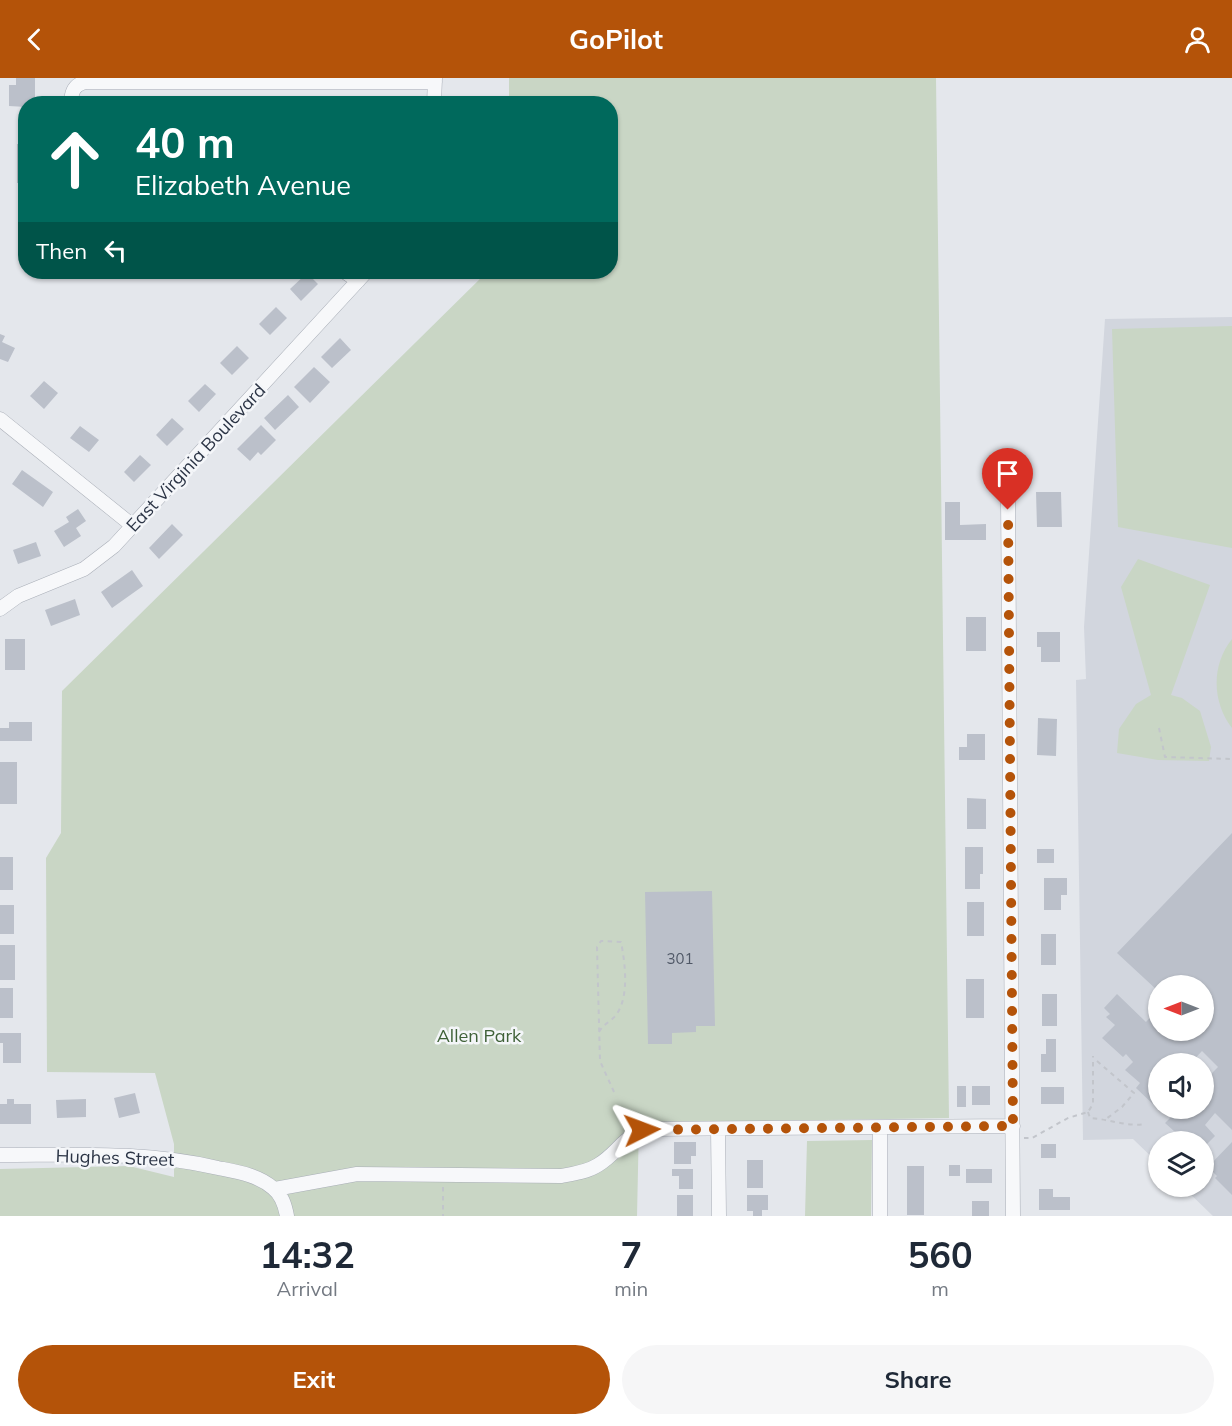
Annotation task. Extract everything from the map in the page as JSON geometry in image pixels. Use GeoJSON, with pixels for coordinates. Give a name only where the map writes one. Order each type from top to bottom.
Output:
{"type":"FeatureCollection","features":[{"type":"Feature","properties":{"kind":"street"},"geometry":{"type":"LineString","coordinates":[[71,96],[77,85],[86,82],[435,80],[434,96]]}},
{"type":"Feature","properties":{"kind":"street","name":"East Virginia Boulevard"},"geometry":{"type":"LineString","coordinates":[[0,609],[18,596],[84,569],[114,546],[359,279]]}},
{"type":"Feature","properties":{"kind":"street"},"geometry":{"type":"LineString","coordinates":[[0,419],[133,526]]}},
{"type":"Feature","properties":{"kind":"street"},"geometry":{"type":"LineString","coordinates":[[1008,497],[1013,1216]]}},
{"type":"Feature","properties":{"kind":"street"},"geometry":{"type":"LineString","coordinates":[[287,1216],[285,1203],[275,1189],[357,1174],[561,1176],[599,1165],[633,1134],[642,1130],[880,1128],[1013,1132]]}},
{"type":"Feature","properties":{"kind":"street"},"geometry":{"type":"LineString","coordinates":[[880,1128],[880,1216]]}},
{"type":"Feature","properties":{"kind":"street"},"geometry":{"type":"LineString","coordinates":[[718,1129],[719,1216]]}},
{"type":"Feature","properties":{"kind":"street","name":"Hughes Street"},"geometry":{"type":"LineString","coordinates":[[0,1155],[141,1155],[248,1174],[275,1189]]}},
{"type":"Feature","properties":{"kind":"path"},"geometry":{"type":"LineString","coordinates":[[1159,728],[1165,757],[1232,759]]}},
{"type":"Feature","properties":{"kind":"path"},"geometry":{"type":"LineString","coordinates":[[599,1032],[602,1025],[618,1012],[622,1001],[621,942],[610,940],[602,941],[597,947],[599,1032],[600,1061],[614,1092]]}},
{"type":"Feature","properties":{"kind":"path"},"geometry":{"type":"LineString","coordinates":[[1013,1132],[1032,1138],[1068,1118],[1088,1113],[1093,1104],[1093,1056]]}},
{"type":"Feature","properties":{"kind":"path"},"geometry":{"type":"LineString","coordinates":[[1097,1061],[1134,1093],[1122,1107],[1106,1119]]}},
{"type":"Feature","properties":{"kind":"path"},"geometry":{"type":"LineString","coordinates":[[1088,1113],[1090,1118],[1106,1119],[1132,1126],[1145,1124]]}},
{"type":"Feature","properties":{"kind":"path"},"geometry":{"type":"LineString","coordinates":[[443,1175],[443,1216]]}},
{"type":"Feature","properties":{"kind":"shaded area"},"geometry":{"type":"Polygon","coordinates":[[[1232,317],[1232,1216],[1213,1216],[1193,1197],[1214,1197],[1214,1131],[1148,1131],[1148,1153],[1133,1139],[1083,1140],[1076,680],[1086,679],[1084,627],[1105,319],[1232,317]]]}},
{"type":"Feature","properties":{"kind":"green space","name":"Allen Park"},"geometry":{"type":"Polygon","coordinates":[[[509,78],[936,78],[949,1118],[639,1123],[637,1216],[0,1216],[0,1169],[129,1166],[174,1177],[174,1144],[155,1073],[47,1072],[46,858],[61,833],[62,691],[480,279],[618,279],[618,96],[509,96],[509,78]]]}},
{"type":"Feature","properties":{"kind":"green space"},"geometry":{"type":"Polygon","coordinates":[[[1232,326],[1232,548],[1118,527],[1112,329],[1232,326]]]}},
{"type":"Feature","properties":{"kind":"green space"},"geometry":{"type":"Polygon","coordinates":[[[1138,559],[1210,585],[1171,695],[1182,698],[1200,711],[1211,747],[1209,761],[1158,760],[1117,753],[1119,729],[1136,704],[1151,695],[1121,587],[1138,559]]]}},
{"type":"Feature","properties":{"kind":"green space"},"geometry":{"type":"Polygon","coordinates":[[[1232,639],[1232,728],[1221,707],[1217,672],[1225,649],[1232,639]]]}},
{"type":"Feature","properties":{"kind":"green space"},"geometry":{"type":"Polygon","coordinates":[[[872,1140],[871,1216],[805,1216],[807,1141],[872,1140]]]}},
{"type":"Feature","properties":{"kind":"building"},"geometry":{"type":"Polygon","coordinates":[[[16,78],[35,78],[35,96],[18,96],[18,107],[9,106],[9,85],[16,85],[16,78]]]}},
{"type":"Feature","properties":{"kind":"building"},"geometry":{"type":"Polygon","coordinates":[[[17,144],[18,144],[18,183],[17,144]]]}},
{"type":"Feature","properties":{"kind":"building"},"geometry":{"type":"Polygon","coordinates":[[[301,279],[313,279],[318,284],[301,301],[290,289],[301,279]]]}},
{"type":"Feature","properties":{"kind":"building"},"geometry":{"type":"Polygon","coordinates":[[[276,307],[287,318],[270,335],[259,324],[276,307]]]}},
{"type":"Feature","properties":{"kind":"building"},"geometry":{"type":"Polygon","coordinates":[[[0,334],[5,336],[2,342],[15,348],[8,362],[0,359],[0,334]]]}},
{"type":"Feature","properties":{"kind":"building"},"geometry":{"type":"Polygon","coordinates":[[[340,338],[351,350],[332,368],[321,357],[340,338]]]}},
{"type":"Feature","properties":{"kind":"building"},"geometry":{"type":"Polygon","coordinates":[[[237,346],[249,358],[232,375],[220,363],[237,346]]]}},
{"type":"Feature","properties":{"kind":"building"},"geometry":{"type":"Polygon","coordinates":[[[314,367],[330,382],[310,403],[294,387],[314,367]]]}},
{"type":"Feature","properties":{"kind":"building"},"geometry":{"type":"Polygon","coordinates":[[[44,381],[58,393],[44,409],[30,396],[44,381]]]}},
{"type":"Feature","properties":{"kind":"building"},"geometry":{"type":"Polygon","coordinates":[[[205,384],[216,394],[199,412],[188,401],[205,384]]]}},
{"type":"Feature","properties":{"kind":"building"},"geometry":{"type":"Polygon","coordinates":[[[288,395],[299,407],[275,430],[264,418],[288,395]]]}},
{"type":"Feature","properties":{"kind":"building"},"geometry":{"type":"Polygon","coordinates":[[[172,418],[184,429],[167,446],[156,435],[172,418]]]}},
{"type":"Feature","properties":{"kind":"building"},"geometry":{"type":"Polygon","coordinates":[[[261,425],[276,440],[261,455],[258,452],[250,461],[237,449],[261,425]]]}},
{"type":"Feature","properties":{"kind":"building"},"geometry":{"type":"Polygon","coordinates":[[[80,426],[99,440],[89,452],[70,438],[80,426]]]}},
{"type":"Feature","properties":{"kind":"building"},"geometry":{"type":"Polygon","coordinates":[[[140,455],[151,465],[134,482],[124,472],[140,455]]]}},
{"type":"Feature","properties":{"kind":"building"},"geometry":{"type":"Polygon","coordinates":[[[22,470],[53,492],[43,507],[12,484],[22,470]]]}},
{"type":"Feature","properties":{"kind":"building"},"geometry":{"type":"Polygon","coordinates":[[[1036,492],[1061,492],[1062,527],[1037,527],[1036,492]]]}},
{"type":"Feature","properties":{"kind":"building"},"geometry":{"type":"Polygon","coordinates":[[[945,502],[960,502],[960,525],[986,524],[986,540],[945,540],[945,502]]]}},
{"type":"Feature","properties":{"kind":"building"},"geometry":{"type":"Polygon","coordinates":[[[78,509],[86,521],[76,528],[81,536],[64,547],[54,531],[69,522],[66,517],[78,509]]]}},
{"type":"Feature","properties":{"kind":"building"},"geometry":{"type":"Polygon","coordinates":[[[172,524],[183,535],[159,559],[149,548],[172,524]]]}},
{"type":"Feature","properties":{"kind":"building"},"geometry":{"type":"Polygon","coordinates":[[[36,542],[41,556],[18,564],[13,550],[36,542]]]}},
{"type":"Feature","properties":{"kind":"building"},"geometry":{"type":"Polygon","coordinates":[[[132,570],[143,586],[112,608],[101,592],[132,570]]]}},
{"type":"Feature","properties":{"kind":"building"},"geometry":{"type":"Polygon","coordinates":[[[75,599],[80,615],[51,626],[45,610],[75,599]]]}},
{"type":"Feature","properties":{"kind":"building"},"geometry":{"type":"Polygon","coordinates":[[[966,617],[986,617],[986,651],[966,651],[966,617]]]}},
{"type":"Feature","properties":{"kind":"building"},"geometry":{"type":"Polygon","coordinates":[[[1037,632],[1060,632],[1060,662],[1041,662],[1041,647],[1037,647],[1037,632]]]}},
{"type":"Feature","properties":{"kind":"building"},"geometry":{"type":"Polygon","coordinates":[[[5,639],[25,639],[25,670],[5,670],[5,639]]]}},
{"type":"Feature","properties":{"kind":"building"},"geometry":{"type":"Polygon","coordinates":[[[1038,718],[1057,719],[1056,756],[1037,755],[1038,718]]]}},
{"type":"Feature","properties":{"kind":"building"},"geometry":{"type":"Polygon","coordinates":[[[9,722],[32,722],[32,741],[0,741],[0,728],[9,728],[9,722]]]}},
{"type":"Feature","properties":{"kind":"building"},"geometry":{"type":"Polygon","coordinates":[[[967,734],[985,734],[985,760],[959,760],[959,747],[967,747],[967,734]]]}},
{"type":"Feature","properties":{"kind":"building"},"geometry":{"type":"Polygon","coordinates":[[[0,762],[17,762],[17,804],[0,804],[0,762]]]}},
{"type":"Feature","properties":{"kind":"building"},"geometry":{"type":"Polygon","coordinates":[[[967,798],[986,799],[986,829],[967,829],[967,798]]]}},
{"type":"Feature","properties":{"kind":"building"},"geometry":{"type":"Polygon","coordinates":[[[1232,833],[1232,1130],[1214,1114],[1214,1071],[1218,1067],[1214,1063],[1214,1053],[1202,1051],[1200,1053],[1148,1053],[1148,1099],[1136,1088],[1140,1083],[1125,1070],[1133,1062],[1126,1054],[1123,1057],[1102,1038],[1115,1025],[1106,1017],[1110,1014],[1104,1008],[1117,994],[1146,1022],[1148,1020],[1148,1041],[1214,1041],[1214,975],[1148,975],[1148,982],[1117,953],[1232,833]]]}},
{"type":"Feature","properties":{"kind":"building"},"geometry":{"type":"Polygon","coordinates":[[[965,847],[983,847],[983,874],[980,874],[980,889],[965,889],[965,847]]]}},
{"type":"Feature","properties":{"kind":"building"},"geometry":{"type":"Polygon","coordinates":[[[1037,849],[1054,849],[1054,863],[1037,863],[1037,849]]]}},
{"type":"Feature","properties":{"kind":"building"},"geometry":{"type":"Polygon","coordinates":[[[0,857],[13,857],[13,890],[0,890],[0,857]]]}},
{"type":"Feature","properties":{"kind":"building"},"geometry":{"type":"Polygon","coordinates":[[[1044,878],[1067,878],[1067,895],[1061,895],[1061,910],[1044,910],[1044,878]]]}},
{"type":"Feature","properties":{"kind":"building"},"geometry":{"type":"Polygon","coordinates":[[[712,891],[715,1026],[696,1026],[696,1032],[672,1033],[672,1044],[648,1044],[645,892],[712,891]]]}},
{"type":"Feature","properties":{"kind":"building"},"geometry":{"type":"Polygon","coordinates":[[[967,902],[984,902],[984,936],[967,936],[967,902]]]}},
{"type":"Feature","properties":{"kind":"building"},"geometry":{"type":"Polygon","coordinates":[[[0,905],[14,905],[14,934],[0,934],[0,905]]]}},
{"type":"Feature","properties":{"kind":"building"},"geometry":{"type":"Polygon","coordinates":[[[1041,934],[1056,934],[1056,965],[1041,965],[1041,934]]]}},
{"type":"Feature","properties":{"kind":"building"},"geometry":{"type":"Polygon","coordinates":[[[0,945],[15,945],[15,980],[0,980],[0,945]]]}},
{"type":"Feature","properties":{"kind":"building"},"geometry":{"type":"Polygon","coordinates":[[[966,979],[984,979],[984,1018],[966,1018],[966,979]]]}},
{"type":"Feature","properties":{"kind":"building"},"geometry":{"type":"Polygon","coordinates":[[[0,988],[13,988],[13,1018],[0,1018],[0,988]]]}},
{"type":"Feature","properties":{"kind":"building"},"geometry":{"type":"Polygon","coordinates":[[[1042,994],[1057,994],[1057,1026],[1042,1026],[1042,994]]]}},
{"type":"Feature","properties":{"kind":"building"},"geometry":{"type":"Polygon","coordinates":[[[0,1033],[21,1033],[21,1063],[3,1063],[3,1043],[0,1043],[0,1033]]]}},
{"type":"Feature","properties":{"kind":"building"},"geometry":{"type":"Polygon","coordinates":[[[1046,1039],[1056,1039],[1056,1072],[1041,1072],[1041,1054],[1046,1054],[1046,1039]]]}},
{"type":"Feature","properties":{"kind":"building"},"geometry":{"type":"Polygon","coordinates":[[[957,1086],[966,1086],[966,1107],[957,1107],[957,1086]]]}},
{"type":"Feature","properties":{"kind":"building"},"geometry":{"type":"Polygon","coordinates":[[[972,1086],[990,1086],[990,1105],[972,1105],[972,1086]]]}},
{"type":"Feature","properties":{"kind":"building"},"geometry":{"type":"Polygon","coordinates":[[[1041,1087],[1064,1087],[1064,1104],[1041,1104],[1041,1087]]]}},
{"type":"Feature","properties":{"kind":"building"},"geometry":{"type":"Polygon","coordinates":[[[135,1093],[140,1113],[119,1118],[114,1098],[135,1093]]]}},
{"type":"Feature","properties":{"kind":"building"},"geometry":{"type":"Polygon","coordinates":[[[7,1099],[14,1099],[14,1104],[31,1104],[31,1124],[0,1124],[0,1104],[7,1104],[7,1099]]]}},
{"type":"Feature","properties":{"kind":"building"},"geometry":{"type":"Polygon","coordinates":[[[86,1099],[86,1117],[57,1118],[56,1100],[86,1099]]]}},
{"type":"Feature","properties":{"kind":"building"},"geometry":{"type":"Polygon","coordinates":[[[1169,1119],[1210,1119],[1205,1125],[1210,1131],[1174,1131],[1165,1123],[1169,1119]]]}},
{"type":"Feature","properties":{"kind":"building"},"geometry":{"type":"Polygon","coordinates":[[[674,1142],[696,1142],[696,1156],[691,1156],[691,1164],[674,1164],[674,1142]]]}},
{"type":"Feature","properties":{"kind":"building"},"geometry":{"type":"Polygon","coordinates":[[[1232,1142],[1232,1195],[1215,1178],[1217,1176],[1214,1173],[1214,1161],[1232,1142]]]}},
{"type":"Feature","properties":{"kind":"building"},"geometry":{"type":"Polygon","coordinates":[[[1041,1144],[1056,1144],[1056,1158],[1041,1158],[1041,1144]]]}},
{"type":"Feature","properties":{"kind":"building"},"geometry":{"type":"Polygon","coordinates":[[[747,1160],[763,1160],[763,1188],[747,1188],[747,1160]]]}},
{"type":"Feature","properties":{"kind":"building"},"geometry":{"type":"Polygon","coordinates":[[[949,1165],[960,1165],[960,1176],[949,1176],[949,1165]]]}},
{"type":"Feature","properties":{"kind":"building"},"geometry":{"type":"Polygon","coordinates":[[[907,1166],[924,1166],[924,1215],[907,1215],[907,1166]]]}},
{"type":"Feature","properties":{"kind":"building"},"geometry":{"type":"Polygon","coordinates":[[[672,1169],[693,1169],[693,1189],[679,1189],[679,1176],[672,1176],[672,1169]]]}},
{"type":"Feature","properties":{"kind":"building"},"geometry":{"type":"Polygon","coordinates":[[[966,1169],[992,1169],[992,1183],[966,1183],[966,1169]]]}},
{"type":"Feature","properties":{"kind":"building"},"geometry":{"type":"Polygon","coordinates":[[[1039,1189],[1053,1189],[1053,1197],[1070,1197],[1070,1210],[1039,1210],[1039,1189]]]}},
{"type":"Feature","properties":{"kind":"building"},"geometry":{"type":"Polygon","coordinates":[[[677,1195],[693,1195],[693,1216],[677,1216],[677,1195]]]}},
{"type":"Feature","properties":{"kind":"building"},"geometry":{"type":"Polygon","coordinates":[[[747,1195],[768,1195],[768,1210],[762,1210],[762,1216],[753,1216],[753,1211],[747,1211],[747,1195]]]}},
{"type":"Feature","properties":{"kind":"building"},"geometry":{"type":"Polygon","coordinates":[[[972,1201],[989,1201],[989,1216],[972,1216],[972,1201]]]}},
{"type":"Feature","properties":{"kind":"route"},"geometry":{"type":"LineString","coordinates":[[642,1130],[1013,1126],[1008,742],[1008,510]]}}]}
